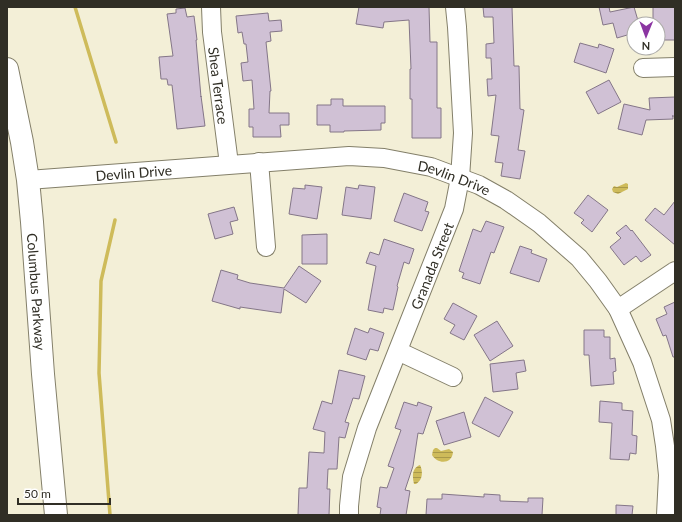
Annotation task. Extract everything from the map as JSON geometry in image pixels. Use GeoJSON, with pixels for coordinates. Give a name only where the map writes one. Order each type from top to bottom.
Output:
{"type":"FeatureCollection","features":[{"type":"Feature","properties":{"kind":"main road","name":"Columbus Parkway"},"geometry":{"type":"LineString","coordinates":[[7,69],[28,180],[43,374],[56,515]]}},
{"type":"Feature","properties":{"kind":"street","name":"Shea Terrace"},"geometry":{"type":"LineString","coordinates":[[211,7],[212,32],[230,164]]}},
{"type":"Feature","properties":{"kind":"street","name":"Granada Street"},"geometry":{"type":"LineString","coordinates":[[349,515],[348,506],[354,470],[368,428],[454,209],[460,178],[464,133],[455,7]]}},
{"type":"Feature","properties":{"kind":"street"},"geometry":{"type":"LineString","coordinates":[[643,68],[675,67]]}},
{"type":"Feature","properties":{"kind":"street","name":"Devlin Drive"},"geometry":{"type":"LineString","coordinates":[[28,180],[349,156],[384,158],[432,167],[479,184],[506,200],[539,223],[579,258],[598,281],[618,310],[668,419],[666,515]]}},
{"type":"Feature","properties":{"kind":"street"},"geometry":{"type":"LineString","coordinates":[[259,162],[266,248]]}},
{"type":"Feature","properties":{"kind":"street"},"geometry":{"type":"LineString","coordinates":[[618,310],[675,271]]}},
{"type":"Feature","properties":{"kind":"street"},"geometry":{"type":"LineString","coordinates":[[398,351],[453,376]]}},
{"type":"Feature","properties":{"kind":"shaded area"},"geometry":{"type":"Polygon","coordinates":[[[626,183],[628,184],[628,189],[618,194],[613,192],[612,189],[614,186],[617,187],[626,183]]]}},
{"type":"Feature","properties":{"kind":"shaded area"},"geometry":{"type":"Polygon","coordinates":[[[435,448],[441,451],[449,449],[453,452],[452,456],[444,462],[437,460],[432,455],[435,448]]]}},
{"type":"Feature","properties":{"kind":"shaded area"},"geometry":{"type":"Polygon","coordinates":[[[420,465],[422,470],[421,478],[416,484],[414,484],[413,473],[415,468],[420,465]]]}},
{"type":"Feature","properties":{"kind":"building"},"geometry":{"type":"Polygon","coordinates":[[[359,7],[429,7],[430,42],[437,42],[437,108],[441,108],[441,138],[412,138],[409,20],[384,22],[383,28],[356,24],[359,7]]]}},
{"type":"Feature","properties":{"kind":"building"},"geometry":{"type":"Polygon","coordinates":[[[483,7],[512,7],[514,66],[519,66],[520,109],[524,110],[518,150],[525,151],[520,179],[501,176],[503,163],[495,162],[499,136],[491,135],[496,95],[488,96],[487,79],[492,79],[491,58],[486,58],[486,44],[494,43],[493,17],[484,17],[483,7]]]}},
{"type":"Feature","properties":{"kind":"building"},"geometry":{"type":"Polygon","coordinates":[[[599,7],[609,7],[610,12],[634,7],[637,16],[626,16],[626,35],[617,38],[613,23],[603,25],[599,7]]]}},
{"type":"Feature","properties":{"kind":"building"},"geometry":{"type":"Polygon","coordinates":[[[653,7],[675,7],[675,40],[666,40],[666,16],[653,16],[653,7]]]}},
{"type":"Feature","properties":{"kind":"building"},"geometry":{"type":"Polygon","coordinates":[[[185,8],[187,17],[194,16],[205,126],[177,129],[172,85],[168,85],[167,79],[161,79],[159,57],[173,56],[167,14],[176,13],[176,9],[185,8]]]}},
{"type":"Feature","properties":{"kind":"building"},"geometry":{"type":"Polygon","coordinates":[[[268,13],[269,21],[281,20],[282,31],[270,32],[271,41],[266,42],[271,91],[269,113],[289,113],[289,125],[280,125],[281,137],[253,137],[253,127],[249,127],[249,109],[254,109],[252,80],[243,81],[241,63],[248,62],[246,44],[244,44],[242,32],[238,33],[236,16],[268,13]]]}},
{"type":"Feature","properties":{"kind":"building"},"geometry":{"type":"Polygon","coordinates":[[[580,43],[598,48],[599,44],[614,49],[606,73],[574,62],[580,43]]]}},
{"type":"Feature","properties":{"kind":"building"},"geometry":{"type":"Polygon","coordinates":[[[609,80],[621,102],[598,114],[586,92],[609,80]]]}},
{"type":"Feature","properties":{"kind":"building"},"geometry":{"type":"Polygon","coordinates":[[[675,97],[675,116],[673,116],[673,119],[646,120],[642,135],[618,129],[624,104],[650,110],[649,98],[675,97]]]}},
{"type":"Feature","properties":{"kind":"building"},"geometry":{"type":"Polygon","coordinates":[[[331,99],[343,99],[343,106],[385,106],[385,123],[381,123],[381,130],[330,132],[330,125],[317,125],[317,105],[331,105],[331,99]]]}},
{"type":"Feature","properties":{"kind":"building"},"geometry":{"type":"Polygon","coordinates":[[[305,185],[322,187],[317,219],[289,214],[293,188],[305,189],[305,185]]]}},
{"type":"Feature","properties":{"kind":"building"},"geometry":{"type":"Polygon","coordinates":[[[359,185],[375,187],[371,219],[342,215],[346,187],[358,189],[359,185]]]}},
{"type":"Feature","properties":{"kind":"building"},"geometry":{"type":"Polygon","coordinates":[[[404,193],[428,202],[425,211],[429,212],[422,231],[394,221],[404,193]]]}},
{"type":"Feature","properties":{"kind":"building"},"geometry":{"type":"Polygon","coordinates":[[[588,195],[608,210],[592,232],[581,223],[584,220],[574,213],[588,195]]]}},
{"type":"Feature","properties":{"kind":"building"},"geometry":{"type":"Polygon","coordinates":[[[675,201],[675,245],[645,220],[655,208],[664,215],[675,201]]]}},
{"type":"Feature","properties":{"kind":"building"},"geometry":{"type":"Polygon","coordinates":[[[234,207],[238,220],[230,222],[233,234],[215,239],[208,214],[234,207]]]}},
{"type":"Feature","properties":{"kind":"building"},"geometry":{"type":"Polygon","coordinates":[[[486,221],[504,227],[494,253],[491,252],[480,284],[462,278],[464,273],[459,271],[473,229],[481,232],[486,221]]]}},
{"type":"Feature","properties":{"kind":"building"},"geometry":{"type":"Polygon","coordinates":[[[626,225],[631,231],[632,230],[651,255],[641,262],[636,256],[624,265],[610,247],[621,238],[616,233],[626,225]]]}},
{"type":"Feature","properties":{"kind":"building"},"geometry":{"type":"Polygon","coordinates":[[[327,234],[327,264],[302,264],[302,235],[327,234]]]}},
{"type":"Feature","properties":{"kind":"building"},"geometry":{"type":"Polygon","coordinates":[[[384,239],[414,249],[409,264],[404,262],[397,286],[393,310],[384,308],[383,313],[368,310],[376,266],[366,263],[370,252],[379,255],[384,239]]]}},
{"type":"Feature","properties":{"kind":"building"},"geometry":{"type":"Polygon","coordinates":[[[520,246],[532,250],[531,253],[547,259],[539,282],[510,273],[520,246]]]}},
{"type":"Feature","properties":{"kind":"building"},"geometry":{"type":"Polygon","coordinates":[[[299,266],[321,281],[306,303],[284,289],[281,313],[240,307],[240,309],[212,301],[221,270],[238,275],[237,279],[250,283],[284,288],[299,266]]]}},
{"type":"Feature","properties":{"kind":"building"},"geometry":{"type":"Polygon","coordinates":[[[675,302],[675,357],[673,357],[666,335],[663,336],[656,319],[667,314],[664,307],[675,302]]]}},
{"type":"Feature","properties":{"kind":"building"},"geometry":{"type":"Polygon","coordinates":[[[453,303],[477,316],[464,340],[450,333],[455,325],[444,319],[453,303]]]}},
{"type":"Feature","properties":{"kind":"building"},"geometry":{"type":"Polygon","coordinates":[[[497,321],[513,346],[490,361],[474,335],[497,321]]]}},
{"type":"Feature","properties":{"kind":"building"},"geometry":{"type":"Polygon","coordinates":[[[355,328],[368,333],[370,328],[384,333],[378,351],[370,349],[366,360],[347,354],[355,328]]]}},
{"type":"Feature","properties":{"kind":"building"},"geometry":{"type":"Polygon","coordinates":[[[584,330],[604,330],[604,337],[610,337],[610,359],[615,358],[616,371],[613,372],[614,384],[591,386],[589,355],[584,355],[584,330]]]}},
{"type":"Feature","properties":{"kind":"building"},"geometry":{"type":"Polygon","coordinates":[[[524,360],[526,371],[516,373],[518,389],[493,392],[490,364],[524,360]]]}},
{"type":"Feature","properties":{"kind":"building"},"geometry":{"type":"Polygon","coordinates":[[[339,370],[365,376],[359,399],[353,398],[345,422],[349,423],[345,438],[339,437],[337,469],[328,469],[327,489],[330,489],[329,515],[298,515],[299,488],[307,488],[309,452],[324,453],[325,432],[313,429],[322,401],[332,404],[339,370]]]}},
{"type":"Feature","properties":{"kind":"building"},"geometry":{"type":"Polygon","coordinates":[[[485,397],[513,412],[499,437],[472,423],[485,397]]]}},
{"type":"Feature","properties":{"kind":"building"},"geometry":{"type":"Polygon","coordinates":[[[600,401],[622,403],[622,410],[633,411],[632,435],[637,436],[636,454],[630,453],[629,460],[610,459],[612,423],[599,422],[600,401]]]}},
{"type":"Feature","properties":{"kind":"building"},"geometry":{"type":"Polygon","coordinates":[[[404,402],[417,406],[418,402],[432,407],[423,434],[418,433],[413,466],[405,490],[410,491],[406,515],[380,515],[381,508],[377,507],[380,487],[387,488],[394,468],[388,466],[401,430],[395,428],[404,402]]]}},
{"type":"Feature","properties":{"kind":"building"},"geometry":{"type":"Polygon","coordinates":[[[464,412],[471,437],[444,445],[436,421],[464,412]]]}},
{"type":"Feature","properties":{"kind":"building"},"geometry":{"type":"Polygon","coordinates":[[[442,494],[484,497],[484,494],[500,495],[500,501],[528,502],[528,498],[543,498],[542,515],[426,515],[427,499],[442,499],[442,494]]]}},
{"type":"Feature","properties":{"kind":"building"},"geometry":{"type":"Polygon","coordinates":[[[616,505],[633,506],[632,515],[616,515],[616,505]]]}},
{"type":"Feature","properties":{"kind":"waterway"},"geometry":{"type":"LineString","coordinates":[[75,7],[116,142]]}},
{"type":"Feature","properties":{"kind":"waterway"},"geometry":{"type":"LineString","coordinates":[[110,515],[99,373],[101,281],[115,220]]}}]}
